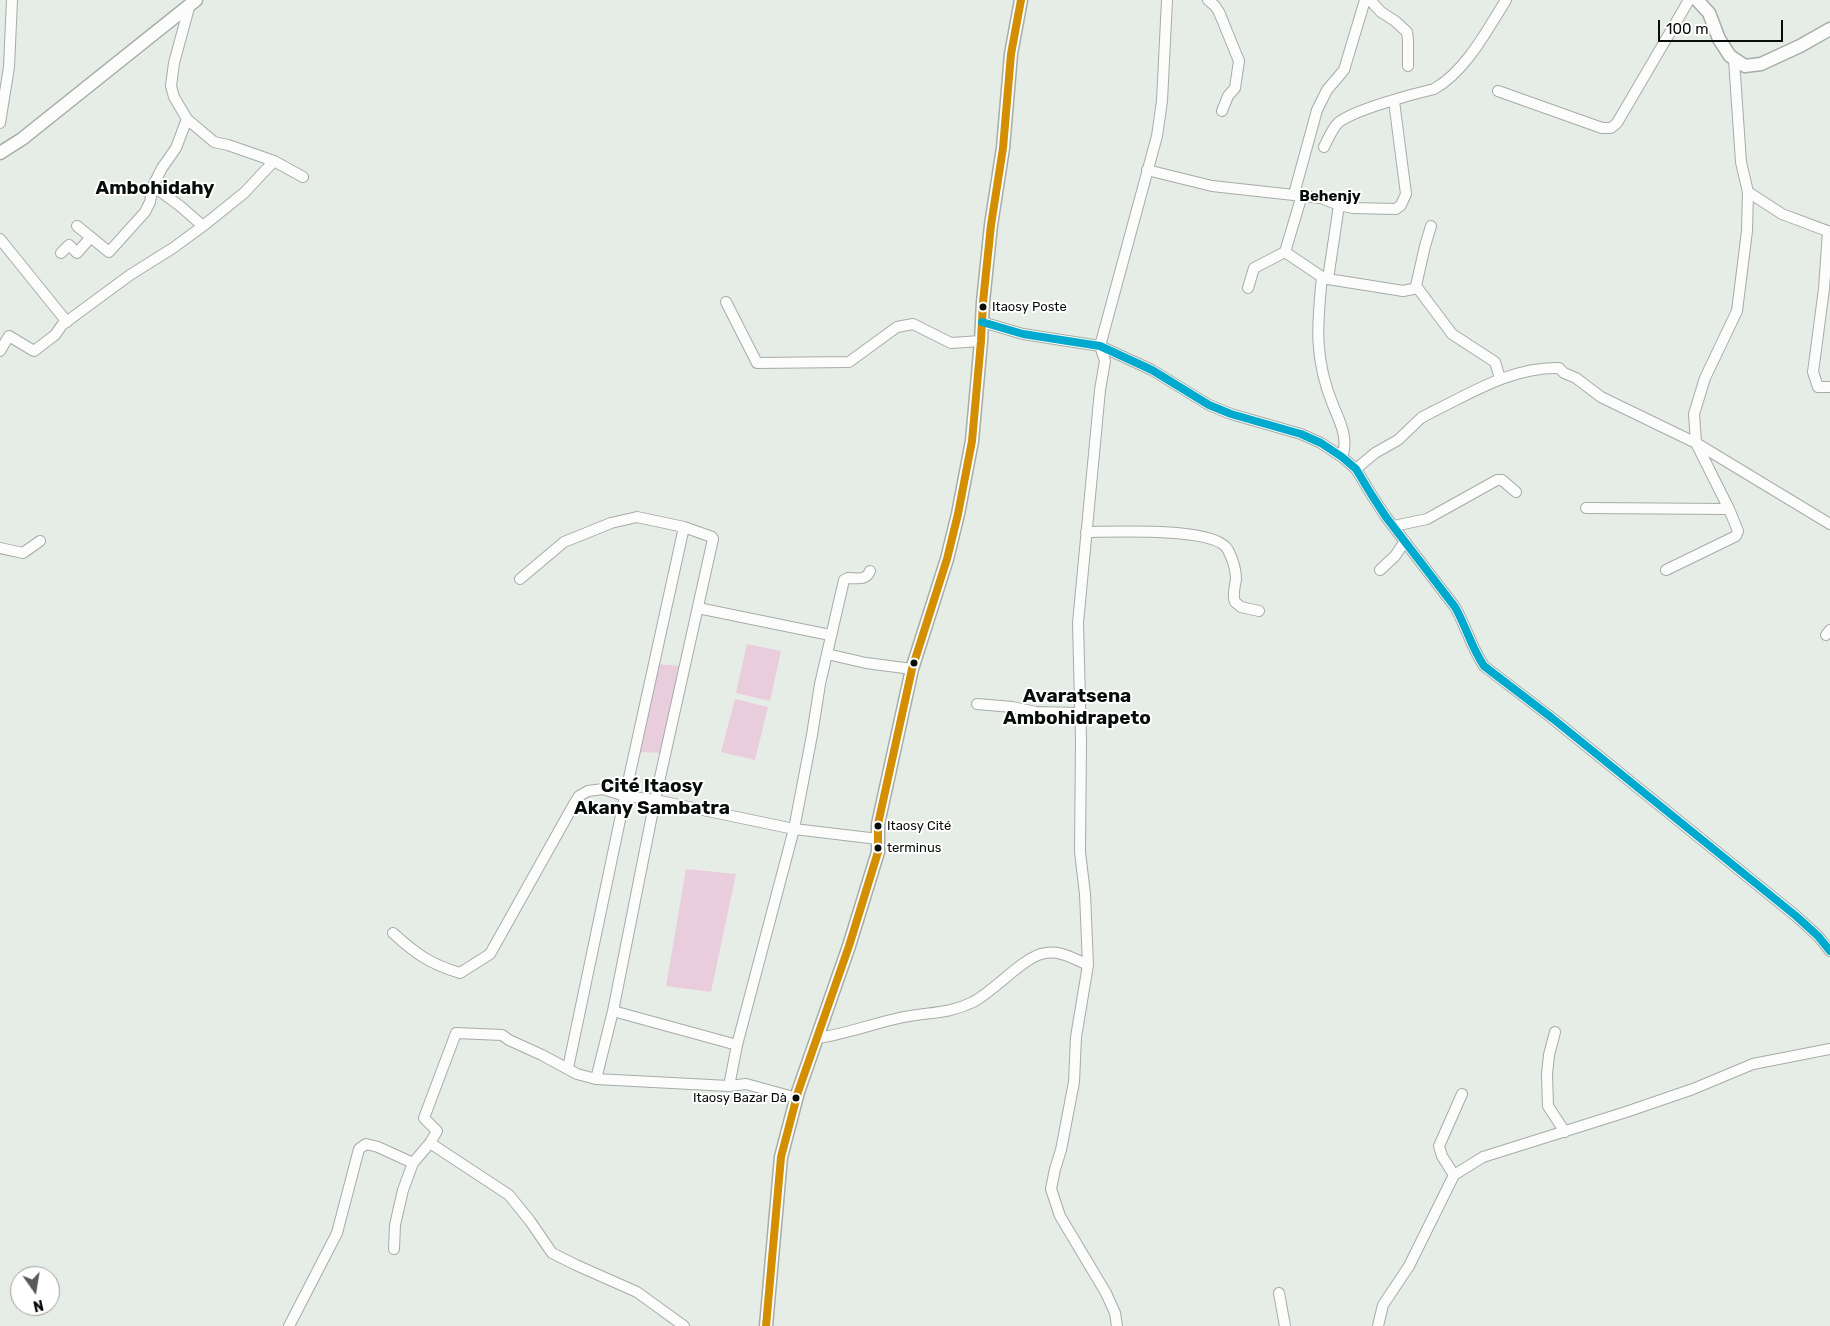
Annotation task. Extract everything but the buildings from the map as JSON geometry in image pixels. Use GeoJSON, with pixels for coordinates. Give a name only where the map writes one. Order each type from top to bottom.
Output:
{"type":"FeatureCollection","features":[{"type":"Feature","properties":{"kind":"street"},"geometry":{"type":"LineString","coordinates":[[0,123],[9,67],[12,0]]}},
{"type":"Feature","properties":{"kind":"street"},"geometry":{"type":"LineString","coordinates":[[766,1326],[781,1157],[797,1098],[855,927],[878,852],[878,824],[912,669],[947,559],[958,514],[972,441],[991,225],[1003,148],[1011,54],[1021,0]]}},
{"type":"Feature","properties":{"kind":"street"},"geometry":{"type":"LineString","coordinates":[[1117,1326],[1115,1314],[1106,1294],[1060,1216],[1051,1189],[1061,1150],[1074,1082],[1076,1037],[1088,965],[1085,894],[1080,852],[1078,623],[1100,390],[1105,361],[1100,346],[1157,136],[1162,101],[1167,0]]}},
{"type":"Feature","properties":{"kind":"street"},"geometry":{"type":"LineString","coordinates":[[1208,0],[1219,12],[1239,61],[1235,88],[1228,96],[1222,111]]}},
{"type":"Feature","properties":{"kind":"street"},"geometry":{"type":"LineString","coordinates":[[1285,252],[1317,110],[1327,90],[1344,70],[1364,0]]}},
{"type":"Feature","properties":{"kind":"street"},"geometry":{"type":"LineString","coordinates":[[1370,0],[1381,12],[1407,32],[1408,66]]}},
{"type":"Feature","properties":{"kind":"street"},"geometry":{"type":"LineString","coordinates":[[1324,147],[1334,128],[1342,120],[1366,110],[1434,89],[1450,78],[1469,56],[1506,0]]}},
{"type":"Feature","properties":{"kind":"street"},"geometry":{"type":"LineString","coordinates":[[1498,91],[1602,128],[1611,128],[1617,123],[1689,0]]}},
{"type":"Feature","properties":{"kind":"street"},"geometry":{"type":"LineString","coordinates":[[1697,0],[1708,13],[1719,39],[1730,56],[1745,66],[1761,64],[1830,30]]}},
{"type":"Feature","properties":{"kind":"street"},"geometry":{"type":"LineString","coordinates":[[193,2],[177,48],[171,86],[174,97],[187,119],[214,142],[274,161],[303,177]]}},
{"type":"Feature","properties":{"kind":"street"},"geometry":{"type":"LineString","coordinates":[[0,153],[22,140],[193,2]]}},
{"type":"Feature","properties":{"kind":"street"},"geometry":{"type":"LineString","coordinates":[[1666,570],[1736,536],[1738,531],[1696,443],[1694,414],[1705,378],[1737,310],[1747,231],[1748,192],[1741,162],[1734,60]]}},
{"type":"Feature","properties":{"kind":"street"},"geometry":{"type":"LineString","coordinates":[[1147,170],[1212,186],[1298,194],[1327,199],[1339,206],[1396,209],[1405,200],[1406,194],[1394,101]]}},
{"type":"Feature","properties":{"kind":"street"},"geometry":{"type":"LineString","coordinates":[[77,226],[109,252],[145,212],[150,202],[153,186],[162,168],[176,148],[187,119]]}},
{"type":"Feature","properties":{"kind":"street"},"geometry":{"type":"LineString","coordinates":[[0,352],[9,336],[34,352],[55,335],[67,322],[130,275],[173,248],[203,226],[244,193],[274,161]]}},
{"type":"Feature","properties":{"kind":"street"},"geometry":{"type":"LineString","coordinates":[[153,186],[203,226]]}},
{"type":"Feature","properties":{"kind":"street"},"geometry":{"type":"LineString","coordinates":[[1748,192],[1782,214],[1829,231],[1824,289],[1813,372],[1818,387],[1830,387]]}},
{"type":"Feature","properties":{"kind":"street"},"geometry":{"type":"LineString","coordinates":[[1339,206],[1325,278],[1317,341],[1326,386],[1344,433],[1345,450],[1342,456]]}},
{"type":"Feature","properties":{"kind":"street"},"geometry":{"type":"LineString","coordinates":[[1285,252],[1325,278],[1403,291],[1414,289],[1416,286],[1431,226]]}},
{"type":"Feature","properties":{"kind":"street"},"geometry":{"type":"LineString","coordinates":[[61,253],[69,245],[76,253],[91,237]]}},
{"type":"Feature","properties":{"kind":"street"},"geometry":{"type":"LineString","coordinates":[[0,239],[67,322]]}},
{"type":"Feature","properties":{"kind":"street"},"geometry":{"type":"LineString","coordinates":[[1248,288],[1254,268],[1285,252]]}},
{"type":"Feature","properties":{"kind":"street"},"geometry":{"type":"LineString","coordinates":[[1416,286],[1452,334],[1495,362],[1500,378]]}},
{"type":"Feature","properties":{"kind":"street"},"geometry":{"type":"LineString","coordinates":[[726,302],[757,363],[849,362],[897,327],[913,324],[951,343],[981,341]]}},
{"type":"Feature","properties":{"kind":"street"},"geometry":{"type":"LineString","coordinates":[[982,322],[1023,334],[1100,346],[1152,370],[1209,405],[1246,419],[1301,434],[1321,443],[1342,456],[1356,469],[1370,494],[1454,607],[1462,620],[1476,654],[1484,666],[1552,718],[1796,916],[1818,936],[1830,951]]}},
{"type":"Feature","properties":{"kind":"street"},"geometry":{"type":"LineString","coordinates":[[1356,469],[1375,453],[1398,440],[1421,418],[1500,378],[1523,371],[1559,368],[1564,373],[1572,375],[1601,397],[1696,443],[1830,524]]}},
{"type":"Feature","properties":{"kind":"street"},"geometry":{"type":"LineString","coordinates":[[1394,526],[1427,519],[1492,481],[1502,480],[1516,492]]}},
{"type":"Feature","properties":{"kind":"street"},"geometry":{"type":"LineString","coordinates":[[1586,508],[1729,509]]}},
{"type":"Feature","properties":{"kind":"street"},"geometry":{"type":"LineString","coordinates":[[520,579],[564,542],[611,523],[637,517],[684,527],[713,539],[655,800],[613,1011],[596,1079]]}},
{"type":"Feature","properties":{"kind":"street"},"geometry":{"type":"LineString","coordinates":[[568,1068],[684,527]]}},
{"type":"Feature","properties":{"kind":"street"},"geometry":{"type":"LineString","coordinates":[[1086,532],[1168,531],[1192,535],[1223,544],[1229,551],[1235,573],[1233,594],[1235,602],[1241,607],[1259,611]]}},
{"type":"Feature","properties":{"kind":"street"},"geometry":{"type":"LineString","coordinates":[[0,548],[22,553],[40,541]]}},
{"type":"Feature","properties":{"kind":"street"},"geometry":{"type":"LineString","coordinates":[[1380,570],[1396,556],[1405,541]]}},
{"type":"Feature","properties":{"kind":"street"},"geometry":{"type":"LineString","coordinates":[[729,1086],[737,1045],[794,829],[820,684],[844,580],[848,578],[865,578],[870,571]]}},
{"type":"Feature","properties":{"kind":"street"},"geometry":{"type":"LineString","coordinates":[[698,608],[830,635]]}},
{"type":"Feature","properties":{"kind":"street"},"geometry":{"type":"LineString","coordinates":[[828,654],[866,663],[912,669]]}},
{"type":"Feature","properties":{"kind":"street"},"geometry":{"type":"LineString","coordinates":[[976,704],[1036,712],[1080,713]]}},
{"type":"Feature","properties":{"kind":"street"},"geometry":{"type":"LineString","coordinates":[[393,933],[415,953],[440,967],[460,973],[476,964],[490,954],[579,796],[588,791],[603,788],[625,796],[655,800],[794,829],[878,839]]}},
{"type":"Feature","properties":{"kind":"street"},"geometry":{"type":"LineString","coordinates":[[818,1038],[861,1030],[896,1018],[956,1010],[989,992],[1029,959],[1039,954],[1060,952],[1088,965]]}},
{"type":"Feature","properties":{"kind":"street"},"geometry":{"type":"LineString","coordinates":[[613,1011],[737,1045]]}},
{"type":"Feature","properties":{"kind":"street"},"geometry":{"type":"LineString","coordinates":[[1555,1032],[1546,1074],[1548,1106],[1565,1132]]}},
{"type":"Feature","properties":{"kind":"street"},"geometry":{"type":"LineString","coordinates":[[394,1249],[395,1225],[403,1190],[413,1163],[430,1143],[437,1130],[424,1118],[456,1033],[502,1035],[577,1074],[596,1079],[729,1086],[746,1084],[797,1098]]}},
{"type":"Feature","properties":{"kind":"street"},"geometry":{"type":"LineString","coordinates":[[1378,1326],[1383,1305],[1408,1266],[1454,1175],[1483,1157],[1693,1089],[1753,1064],[1830,1049]]}},
{"type":"Feature","properties":{"kind":"street"},"geometry":{"type":"LineString","coordinates":[[1454,1175],[1442,1156],[1439,1146],[1462,1094]]}},
{"type":"Feature","properties":{"kind":"street"},"geometry":{"type":"LineString","coordinates":[[430,1143],[508,1195],[530,1221],[552,1253],[636,1292],[684,1326]]}},
{"type":"Feature","properties":{"kind":"street"},"geometry":{"type":"LineString","coordinates":[[289,1326],[337,1233],[359,1149],[366,1144],[378,1147],[413,1163]]}},
{"type":"Feature","properties":{"kind":"street"},"geometry":{"type":"LineString","coordinates":[[1279,1294],[1285,1326]]}},
{"type":"Feature","properties":{"kind":"shaded area"},"geometry":{"type":"Polygon","coordinates":[[[747,644],[781,651],[770,701],[736,693],[747,644]]]}},
{"type":"Feature","properties":{"kind":"shaded area"},"geometry":{"type":"Polygon","coordinates":[[[656,664],[681,666],[664,753],[636,752],[656,664]]]}},
{"type":"Feature","properties":{"kind":"shaded area"},"geometry":{"type":"Polygon","coordinates":[[[735,699],[768,707],[755,760],[721,752],[735,699]]]}},
{"type":"Feature","properties":{"kind":"shaded area"},"geometry":{"type":"Polygon","coordinates":[[[686,869],[736,874],[711,992],[666,986],[686,869]]]}},
{"type":"Feature","properties":{"kind":"transit line"},"geometry":{"type":"LineString","coordinates":[[766,1326],[781,1157],[798,1092],[849,946],[878,852],[878,824],[912,669],[947,559],[958,514],[972,441],[991,225],[1003,148],[1011,54],[1021,0]]}},
{"type":"Feature","properties":{"kind":"transit line"},"geometry":{"type":"LineString","coordinates":[[982,322],[1023,334],[1100,346],[1152,370],[1209,405],[1231,414],[1301,434],[1321,443],[1342,457],[1356,469],[1386,517],[1455,607],[1484,666],[1552,718],[1796,916],[1818,936],[1830,951]]}},
{"type":"Feature","properties":{"kind":"place","name":"Itaosy Poste"},"geometry":{"type":"Point","coordinates":[983,307]}},
{"type":"Feature","properties":{"kind":"place","name":"Itaosy Cité"},"geometry":{"type":"Point","coordinates":[878,826]}},
{"type":"Feature","properties":{"kind":"place","name":"terminus"},"geometry":{"type":"Point","coordinates":[878,848]}},
{"type":"Feature","properties":{"kind":"place","name":"Itaosy Bazar Dà"},"geometry":{"type":"Point","coordinates":[796,1098]}},
{"type":"Feature","properties":{"kind":"district","name":"Ambohidahy"},"geometry":{"type":"Point","coordinates":[155,189]}},
{"type":"Feature","properties":{"kind":"district","name":"Behenjy"},"geometry":{"type":"Point","coordinates":[1330,197]}},
{"type":"Feature","properties":{"kind":"district","name":"Avaratsena Ambohidrapeto"},"geometry":{"type":"Point","coordinates":[1077,708]}},
{"type":"Feature","properties":{"kind":"district","name":"Cité Itaosy Akany Sambatra"},"geometry":{"type":"Point","coordinates":[652,798]}}]}
